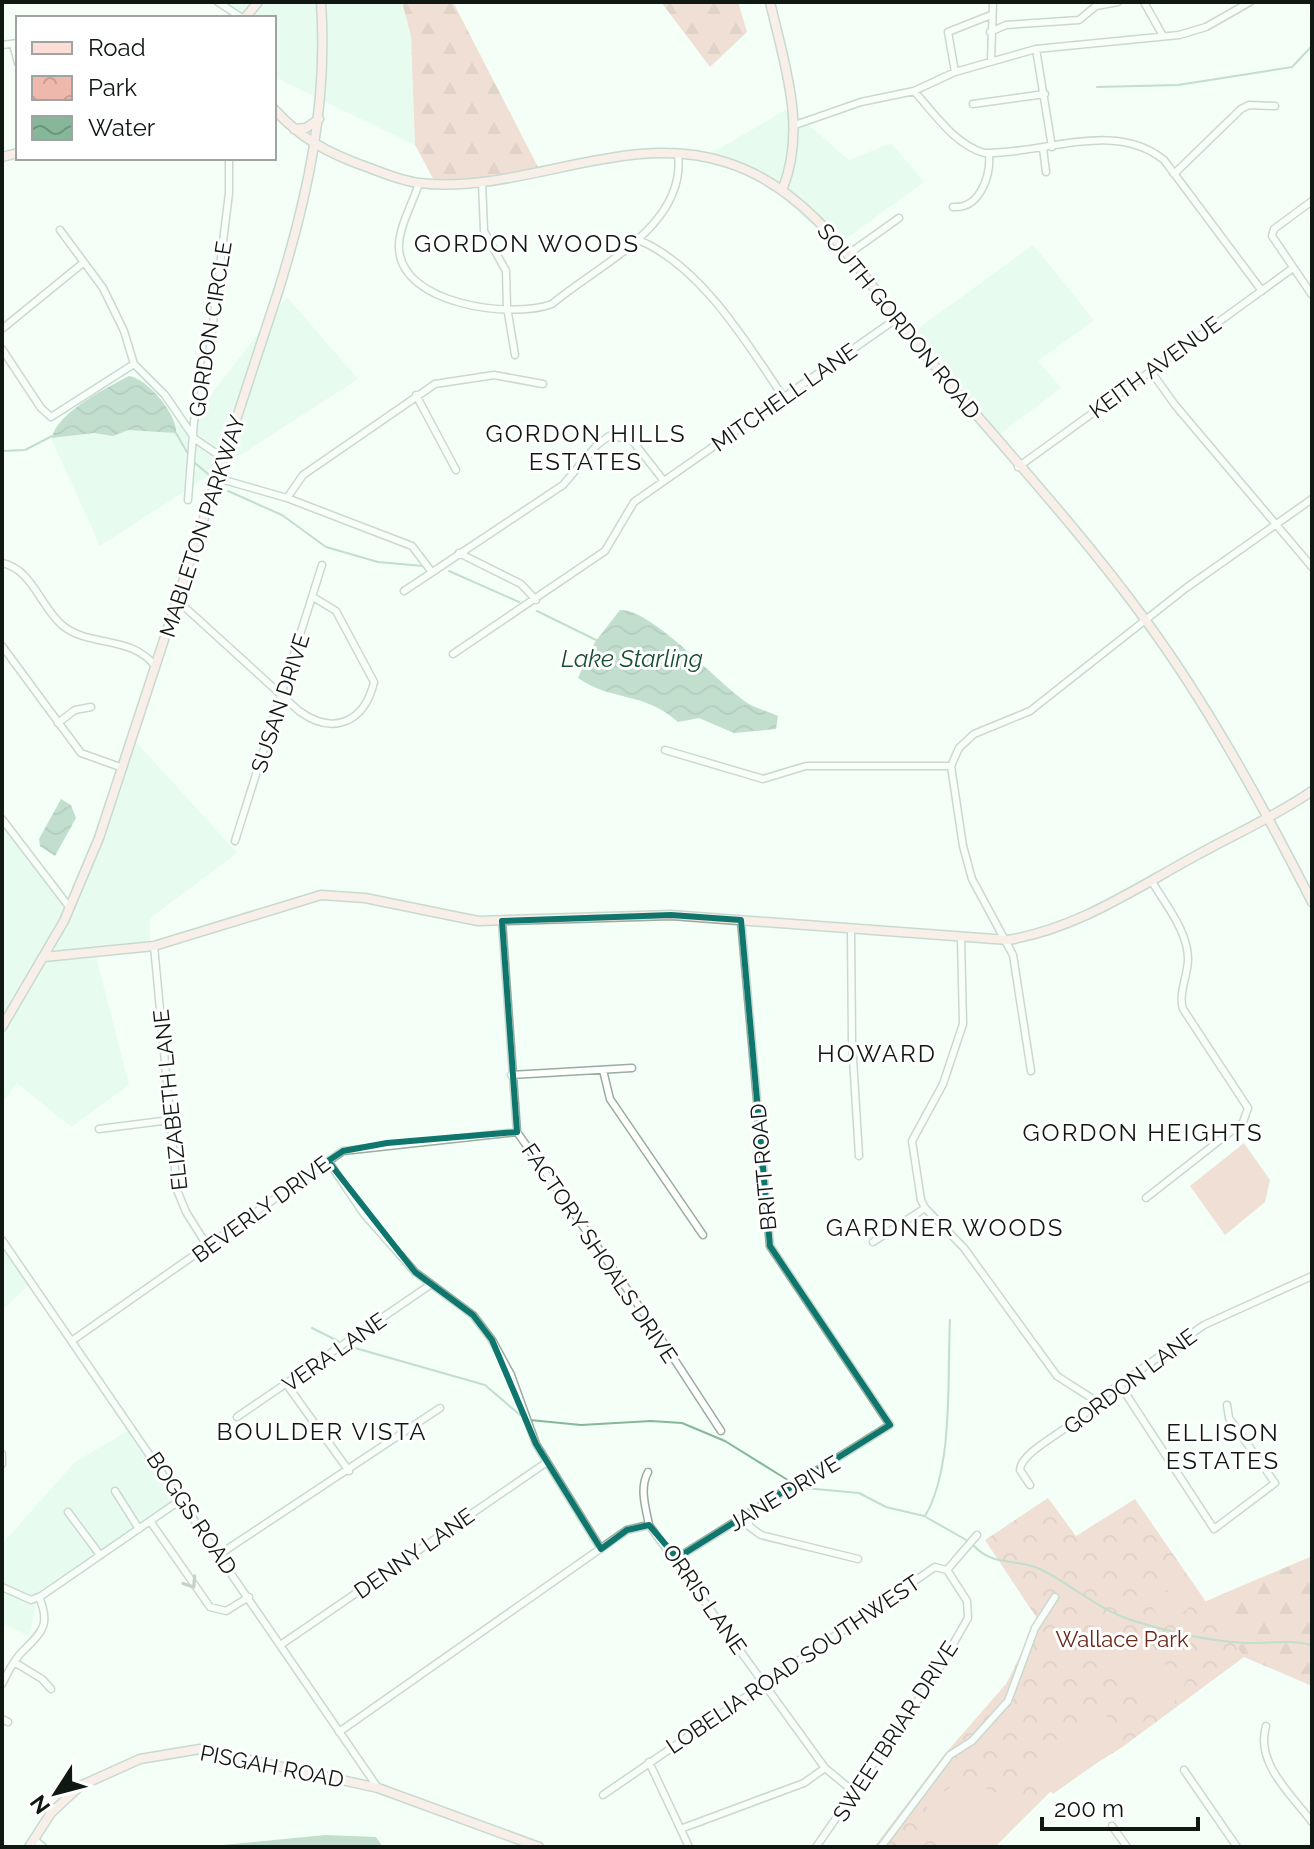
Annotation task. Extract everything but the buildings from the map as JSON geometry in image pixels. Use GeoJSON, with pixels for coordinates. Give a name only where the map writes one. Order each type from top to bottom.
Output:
{"type":"FeatureCollection","features":[{"type":"Feature","properties":{"kind":"street"},"geometry":{"type":"LineString","coordinates":[[218,2],[241,16]]}},
{"type":"Feature","properties":{"kind":"street","name":"MABLETON PARKWAY"},"geometry":{"type":"LineString","coordinates":[[2,1027],[5,1014],[44,957],[70,908],[99,838],[296,234],[319,119],[321,2]]}},
{"type":"Feature","properties":{"kind":"street"},"geometry":{"type":"LineString","coordinates":[[770,2],[795,125],[794,148],[783,188]]}},
{"type":"Feature","properties":{"kind":"street"},"geometry":{"type":"LineString","coordinates":[[991,61],[993,2]]}},
{"type":"Feature","properties":{"kind":"street"},"geometry":{"type":"LineString","coordinates":[[990,32],[1006,25],[1079,20],[1090,9],[1118,2]]}},
{"type":"Feature","properties":{"kind":"street"},"geometry":{"type":"LineString","coordinates":[[1144,2],[1163,36]]}},
{"type":"Feature","properties":{"kind":"street"},"geometry":{"type":"LineString","coordinates":[[795,125],[861,102],[914,91],[955,72],[1036,49],[1163,36],[1206,27],[1250,2]]}},
{"type":"Feature","properties":{"kind":"street"},"geometry":{"type":"LineString","coordinates":[[955,72],[948,32],[991,15]]}},
{"type":"Feature","properties":{"kind":"street"},"geometry":{"type":"LineString","coordinates":[[2,45],[15,44]]}},
{"type":"Feature","properties":{"kind":"street"},"geometry":{"type":"LineString","coordinates":[[1036,49],[1052,147]]}},
{"type":"Feature","properties":{"kind":"street"},"geometry":{"type":"LineString","coordinates":[[914,91],[955,137],[971,149],[989,153],[1104,141],[1139,144],[1164,160],[1262,291]]}},
{"type":"Feature","properties":{"kind":"street"},"geometry":{"type":"LineString","coordinates":[[973,104],[1045,94]]}},
{"type":"Feature","properties":{"kind":"street"},"geometry":{"type":"LineString","coordinates":[[1174,174],[1231,116],[1249,105],[1275,106]]}},
{"type":"Feature","properties":{"kind":"street","name":"SOUTH GORDON ROAD"},"geometry":{"type":"LineString","coordinates":[[276,111],[316,145],[345,159],[419,183],[482,181],[632,155],[678,154],[722,160],[783,188],[819,222],[847,255],[896,319],[1086,544],[1147,622],[1270,819],[1312,902]]}},
{"type":"Feature","properties":{"kind":"street"},"geometry":{"type":"LineString","coordinates":[[293,128],[306,128],[319,119]]}},
{"type":"Feature","properties":{"kind":"street"},"geometry":{"type":"LineString","coordinates":[[1043,148],[1046,172]]}},
{"type":"Feature","properties":{"kind":"street"},"geometry":{"type":"LineString","coordinates":[[953,207],[972,203],[985,184],[989,153]]}},
{"type":"Feature","properties":{"kind":"street"},"geometry":{"type":"LineString","coordinates":[[419,183],[399,245],[409,271],[430,291],[457,303],[537,308],[552,304],[636,239],[659,216],[677,187],[678,154]]}},
{"type":"Feature","properties":{"kind":"street","name":"GORDON CIRCLE"},"geometry":{"type":"LineString","coordinates":[[188,500],[194,421],[208,363],[227,208],[229,160]]}},
{"type":"Feature","properties":{"kind":"street"},"geometry":{"type":"LineString","coordinates":[[482,181],[484,231],[504,265],[515,355]]}},
{"type":"Feature","properties":{"kind":"street"},"geometry":{"type":"LineString","coordinates":[[1312,201],[1274,229],[1272,236],[1312,295]]}},
{"type":"Feature","properties":{"kind":"street"},"geometry":{"type":"LineString","coordinates":[[847,255],[899,218]]}},
{"type":"Feature","properties":{"kind":"street"},"geometry":{"type":"LineString","coordinates":[[60,230],[103,288],[124,331],[134,364],[165,395],[195,439],[223,458]]}},
{"type":"Feature","properties":{"kind":"street"},"geometry":{"type":"LineString","coordinates":[[636,239],[667,256],[697,281],[784,398]]}},
{"type":"Feature","properties":{"kind":"street"},"geometry":{"type":"LineString","coordinates":[[2,329],[83,263]]}},
{"type":"Feature","properties":{"kind":"street","name":"KEITH AVENUE"},"geometry":{"type":"LineString","coordinates":[[1018,467],[1293,268]]}},
{"type":"Feature","properties":{"kind":"street","name":"MITCHELL LANE"},"geometry":{"type":"LineString","coordinates":[[453,654],[605,551],[634,502],[896,319]]}},
{"type":"Feature","properties":{"kind":"street"},"geometry":{"type":"LineString","coordinates":[[2,349],[41,408],[51,417],[134,364]]}},
{"type":"Feature","properties":{"kind":"street"},"geometry":{"type":"LineString","coordinates":[[1150,370],[1178,410],[1312,567]]}},
{"type":"Feature","properties":{"kind":"street"},"geometry":{"type":"LineString","coordinates":[[287,498],[303,475],[435,384],[494,375],[543,384]]}},
{"type":"Feature","properties":{"kind":"street"},"geometry":{"type":"LineString","coordinates":[[416,395],[456,470]]}},
{"type":"Feature","properties":{"kind":"street"},"geometry":{"type":"LineString","coordinates":[[404,591],[563,485],[597,445],[609,436],[631,439],[664,481]]}},
{"type":"Feature","properties":{"kind":"street"},"geometry":{"type":"LineString","coordinates":[[217,478],[287,498],[412,546],[431,571]]}},
{"type":"Feature","properties":{"kind":"street"},"geometry":{"type":"LineString","coordinates":[[1031,1071],[1013,955],[1008,940],[972,879],[956,811],[951,766],[968,738],[1030,711],[1147,622],[1186,588],[1312,499]]}},
{"type":"Feature","properties":{"kind":"street"},"geometry":{"type":"LineString","coordinates":[[459,553],[521,584],[536,600]]}},
{"type":"Feature","properties":{"kind":"street"},"geometry":{"type":"LineString","coordinates":[[2,563],[19,569],[51,612],[69,630],[137,649],[156,667]]}},
{"type":"Feature","properties":{"kind":"street","name":"SUSAN DRIVE"},"geometry":{"type":"LineString","coordinates":[[235,841],[283,697],[322,565]]}},
{"type":"Feature","properties":{"kind":"street"},"geometry":{"type":"LineString","coordinates":[[178,601],[283,697],[318,723],[330,726],[341,724],[356,713],[373,688],[372,674],[358,656],[342,619],[329,604],[313,597]]}},
{"type":"Feature","properties":{"kind":"street"},"geometry":{"type":"LineString","coordinates":[[2,646],[81,753],[123,768]]}},
{"type":"Feature","properties":{"kind":"street"},"geometry":{"type":"LineString","coordinates":[[58,723],[75,710],[91,707]]}},
{"type":"Feature","properties":{"kind":"street"},"geometry":{"type":"LineString","coordinates":[[665,750],[763,779],[806,766],[951,766]]}},
{"type":"Feature","properties":{"kind":"street"},"geometry":{"type":"LineString","coordinates":[[44,957],[154,946],[321,895],[365,898],[460,919],[502,921],[668,915],[1008,940],[1051,931],[1087,917],[1151,880],[1270,819],[1312,791]]}},
{"type":"Feature","properties":{"kind":"street"},"geometry":{"type":"LineString","coordinates":[[2,819],[70,908]]}},
{"type":"Feature","properties":{"kind":"street"},"geometry":{"type":"LineString","coordinates":[[1146,1198],[1243,1122],[1248,1108],[1183,1009],[1180,1001],[1187,975],[1187,944],[1151,880]]}},
{"type":"Feature","properties":{"kind":"street","name":"BRITT ROAD"},"geometry":{"type":"LineString","coordinates":[[741,920],[770,1246],[890,1425]]}},
{"type":"Feature","properties":{"kind":"street","name":"FACTORY SHOALS DRIVE"},"geometry":{"type":"LineString","coordinates":[[502,921],[517,1132],[648,1319],[721,1431]]}},
{"type":"Feature","properties":{"kind":"street"},"geometry":{"type":"LineString","coordinates":[[851,930],[852,1042],[859,1156]]}},
{"type":"Feature","properties":{"kind":"street"},"geometry":{"type":"LineString","coordinates":[[961,938],[963,1024],[943,1084],[912,1141],[925,1208],[964,1248],[1057,1376],[1096,1401]]}},
{"type":"Feature","properties":{"kind":"street","name":"ELIZABETH LANE"},"geometry":{"type":"LineString","coordinates":[[154,946],[180,1200],[208,1247]]}},
{"type":"Feature","properties":{"kind":"street"},"geometry":{"type":"LineString","coordinates":[[511,1075],[632,1068]]}},
{"type":"Feature","properties":{"kind":"street"},"geometry":{"type":"LineString","coordinates":[[603,1070],[615,1107],[703,1235]]}},
{"type":"Feature","properties":{"kind":"street"},"geometry":{"type":"LineString","coordinates":[[99,1129],[170,1120]]}},
{"type":"Feature","properties":{"kind":"street","name":"BEVERLY DRIVE"},"geometry":{"type":"LineString","coordinates":[[73,1340],[343,1151],[387,1143],[517,1132]]}},
{"type":"Feature","properties":{"kind":"street"},"geometry":{"type":"LineString","coordinates":[[328,1161],[364,1214],[430,1285],[473,1315],[492,1340],[511,1375],[526,1426],[601,1549]]}},
{"type":"Feature","properties":{"kind":"street"},"geometry":{"type":"LineString","coordinates":[[873,1242],[925,1208]]}},
{"type":"Feature","properties":{"kind":"street","name":"BOGGS ROAD"},"geometry":{"type":"LineString","coordinates":[[2,1240],[378,1788]]}},
{"type":"Feature","properties":{"kind":"street","name":"GORDON LANE"},"geometry":{"type":"LineString","coordinates":[[1030,1485],[1020,1470],[1025,1457],[1084,1415],[1096,1401],[1204,1325],[1312,1276]]}},
{"type":"Feature","properties":{"kind":"street","name":"VERA LANE"},"geometry":{"type":"LineString","coordinates":[[237,1417],[430,1285]]}},
{"type":"Feature","properties":{"kind":"street"},"geometry":{"type":"LineString","coordinates":[[287,1385],[349,1471]]}},
{"type":"Feature","properties":{"kind":"street"},"geometry":{"type":"LineString","coordinates":[[1120,1385],[1214,1529],[1275,1483],[1229,1418],[1227,1405]]}},
{"type":"Feature","properties":{"kind":"street"},"geometry":{"type":"LineString","coordinates":[[220,1554],[440,1408]]}},
{"type":"Feature","properties":{"kind":"street","name":"JANE DRIVE"},"geometry":{"type":"LineString","coordinates":[[677,1558],[890,1425]]}},
{"type":"Feature","properties":{"kind":"street"},"geometry":{"type":"LineString","coordinates":[[2,1454],[2,1464]]}},
{"type":"Feature","properties":{"kind":"street","name":"DENNY LANE"},"geometry":{"type":"LineString","coordinates":[[282,1644],[547,1462]]}},
{"type":"Feature","properties":{"kind":"street","name":"ORRIS LANE"},"geometry":{"type":"LineString","coordinates":[[648,1472],[643,1481],[643,1497],[649,1525],[677,1558],[825,1768],[853,1791]]}},
{"type":"Feature","properties":{"kind":"street"},"geometry":{"type":"LineString","coordinates":[[115,1491],[139,1529]]}},
{"type":"Feature","properties":{"kind":"street"},"geometry":{"type":"LineString","coordinates":[[2,1587],[20,1597],[39,1597],[182,1499]]}},
{"type":"Feature","properties":{"kind":"street"},"geometry":{"type":"LineString","coordinates":[[68,1512],[100,1555]]}},
{"type":"Feature","properties":{"kind":"street"},"geometry":{"type":"LineString","coordinates":[[746,1515],[750,1527],[761,1535],[858,1559]]}},
{"type":"Feature","properties":{"kind":"street"},"geometry":{"type":"LineString","coordinates":[[150,1521],[210,1607],[226,1611],[249,1597]]}},
{"type":"Feature","properties":{"kind":"street"},"geometry":{"type":"LineString","coordinates":[[339,1732],[627,1530],[649,1525]]}},
{"type":"Feature","properties":{"kind":"street","name":"LOBELIA ROAD SOUTHWEST"},"geometry":{"type":"LineString","coordinates":[[603,1795],[763,1682],[935,1567],[947,1570],[977,1535]]}},
{"type":"Feature","properties":{"kind":"street","name":"SWEETBRIAR DRIVE"},"geometry":{"type":"LineString","coordinates":[[816,1847],[936,1674],[968,1618],[967,1601],[947,1570]]}},
{"type":"Feature","properties":{"kind":"street"},"geometry":{"type":"LineString","coordinates":[[2,1684],[14,1662],[45,1626],[39,1597]]}},
{"type":"Feature","properties":{"kind":"street"},"geometry":{"type":"LineString","coordinates":[[881,1847],[950,1755],[972,1741],[1008,1701],[1035,1628],[1055,1597]]}},
{"type":"Feature","properties":{"kind":"street"},"geometry":{"type":"LineString","coordinates":[[14,1662],[42,1679],[51,1689]]}},
{"type":"Feature","properties":{"kind":"street"},"geometry":{"type":"LineString","coordinates":[[1266,1726],[1262,1742],[1265,1756],[1312,1822]]}},
{"type":"Feature","properties":{"kind":"street","name":"PISGAH ROAD"},"geometry":{"type":"LineString","coordinates":[[32,1843],[51,1813],[80,1786],[140,1759],[179,1750],[200,1749],[378,1788],[539,1847]]}},
{"type":"Feature","properties":{"kind":"street"},"geometry":{"type":"LineString","coordinates":[[649,1762],[683,1828],[689,1847]]}},
{"type":"Feature","properties":{"kind":"street"},"geometry":{"type":"LineString","coordinates":[[683,1828],[804,1783],[825,1768]]}},
{"type":"Feature","properties":{"kind":"street"},"geometry":{"type":"LineString","coordinates":[[1184,1770],[1237,1847]]}},
{"type":"Feature","properties":{"kind":"street"},"geometry":{"type":"LineString","coordinates":[[1112,1826],[1127,1847]]}},
{"type":"Feature","properties":{"kind":"street"},"geometry":{"type":"LineString","coordinates":[[32,1843],[43,1847]]}},
{"type":"Feature","properties":{"kind":"highlighted area"},"geometry":{"type":"Polygon","coordinates":[[[671,915],[741,920],[770,1246],[890,1425],[677,1558],[649,1525],[627,1530],[601,1549],[536,1444],[492,1340],[473,1315],[415,1272],[328,1161],[343,1151],[387,1143],[517,1132],[502,921],[671,915]]]}},
{"type":"Feature","properties":{"kind":"shaded area"},"geometry":{"type":"Polygon","coordinates":[[[227,2],[402,2],[411,36],[415,145],[276,78],[276,16],[228,16],[227,2]]]}},
{"type":"Feature","properties":{"kind":"shaded area"},"geometry":{"type":"Polygon","coordinates":[[[789,108],[849,160],[891,143],[924,182],[836,246],[763,181],[703,158],[789,108]]]}},
{"type":"Feature","properties":{"kind":"shaded area"},"geometry":{"type":"Polygon","coordinates":[[[1033,245],[1094,320],[1038,361],[1061,388],[999,435],[916,330],[1033,245]]]}},
{"type":"Feature","properties":{"kind":"shaded area"},"geometry":{"type":"Polygon","coordinates":[[[287,297],[358,379],[100,546],[51,438],[188,424],[287,297]]]}},
{"type":"Feature","properties":{"kind":"shaded area"},"geometry":{"type":"Polygon","coordinates":[[[129,734],[237,853],[150,918],[150,942],[95,953],[129,1085],[71,1127],[17,1083],[2,1103],[2,817],[68,910],[129,734]]]}},
{"type":"Feature","properties":{"kind":"shaded area"},"geometry":{"type":"Polygon","coordinates":[[[2,1245],[29,1285],[2,1310],[2,1245]]]}},
{"type":"Feature","properties":{"kind":"shaded area"},"geometry":{"type":"Polygon","coordinates":[[[131,1429],[174,1500],[39,1591],[29,1636],[2,1623],[2,1544],[75,1462],[131,1429]]]}},
{"type":"Feature","properties":{"kind":"green space"},"geometry":{"type":"Polygon","coordinates":[[[402,2],[453,2],[540,171],[436,184],[415,145],[411,36],[402,2]]]}},
{"type":"Feature","properties":{"kind":"green space"},"geometry":{"type":"Polygon","coordinates":[[[661,2],[738,2],[747,32],[710,67],[661,2]]]}},
{"type":"Feature","properties":{"kind":"green space"},"geometry":{"type":"Polygon","coordinates":[[[1244,1143],[1270,1180],[1265,1202],[1225,1235],[1190,1186],[1244,1143]]]}},
{"type":"Feature","properties":{"kind":"green space","name":"Wallace Park"},"geometry":{"type":"Polygon","coordinates":[[[1048,1498],[1076,1536],[1135,1499],[1244,1657],[1121,1748],[1051,1791],[995,1847],[874,1847],[944,1755],[1006,1684],[1038,1620],[985,1540],[1048,1498]]]}},
{"type":"Feature","properties":{"kind":"green space"},"geometry":{"type":"Polygon","coordinates":[[[1312,1556],[1312,1686],[1244,1657],[1204,1602],[1312,1556]]]}},
{"type":"Feature","properties":{"kind":"green space"},"geometry":{"type":"Polygon","coordinates":[[[1172,1557],[1201,1599],[1183,1612],[1153,1571],[1172,1557]]]}},
{"type":"Feature","properties":{"kind":"green space"},"geometry":{"type":"Polygon","coordinates":[[[1160,1584],[1182,1615],[1166,1627],[1144,1596],[1160,1584]]]}},
{"type":"Feature","properties":{"kind":"green space"},"geometry":{"type":"Polygon","coordinates":[[[1122,1639],[1188,1678],[1170,1709],[1105,1670],[1122,1639]]]}},
{"type":"Feature","properties":{"kind":"green space"},"geometry":{"type":"Polygon","coordinates":[[[1102,1709],[1125,1743],[1053,1794],[1030,1765],[1102,1709]]]}},
{"type":"Feature","properties":{"kind":"green space"},"geometry":{"type":"Polygon","coordinates":[[[955,1784],[993,1791],[1009,1799],[1025,1813],[989,1847],[956,1847],[925,1805],[955,1784]]]}},
{"type":"Feature","properties":{"kind":"water"},"geometry":{"type":"Polygon","coordinates":[[[129,376],[144,383],[160,398],[172,417],[176,433],[128,430],[113,436],[94,433],[52,438],[63,419],[73,410],[129,376]]]}},
{"type":"Feature","properties":{"kind":"water","name":"Lake Starling"},"geometry":{"type":"Polygon","coordinates":[[[620,610],[634,613],[650,622],[749,704],[778,716],[776,729],[734,733],[699,718],[678,722],[653,705],[603,691],[578,678],[595,642],[620,610]]]}},
{"type":"Feature","properties":{"kind":"water"},"geometry":{"type":"Polygon","coordinates":[[[61,799],[71,805],[76,818],[55,856],[40,846],[39,839],[61,799]]]}},
{"type":"Feature","properties":{"kind":"water"},"geometry":{"type":"Polygon","coordinates":[[[325,1835],[376,1837],[383,1847],[203,1847],[325,1835]]]}},
{"type":"Feature","properties":{"kind":"waterway"},"geometry":{"type":"LineString","coordinates":[[1097,87],[1178,85],[1292,67],[1312,46]]}},
{"type":"Feature","properties":{"kind":"waterway"},"geometry":{"type":"LineString","coordinates":[[176,433],[188,454]]}},
{"type":"Feature","properties":{"kind":"waterway"},"geometry":{"type":"LineString","coordinates":[[2,451],[25,450],[52,436]]}},
{"type":"Feature","properties":{"kind":"waterway"},"geometry":{"type":"LineString","coordinates":[[195,463],[208,474]]}},
{"type":"Feature","properties":{"kind":"waterway"},"geometry":{"type":"LineString","coordinates":[[228,491],[282,515],[326,547],[378,562],[423,566]]}},
{"type":"Feature","properties":{"kind":"waterway"},"geometry":{"type":"LineString","coordinates":[[449,571],[519,602]]}},
{"type":"Feature","properties":{"kind":"waterway"},"geometry":{"type":"LineString","coordinates":[[537,611],[596,640]]}},
{"type":"Feature","properties":{"kind":"waterway"},"geometry":{"type":"LineString","coordinates":[[925,1516],[941,1473],[945,1447],[950,1320]]}},
{"type":"Feature","properties":{"kind":"waterway"},"geometry":{"type":"LineString","coordinates":[[312,1328],[338,1341]]}},
{"type":"Feature","properties":{"kind":"waterway"},"geometry":{"type":"LineString","coordinates":[[348,1346],[485,1385],[520,1415]]}},
{"type":"Feature","properties":{"kind":"waterway"},"geometry":{"type":"LineString","coordinates":[[530,1420],[581,1425],[651,1421],[682,1423],[725,1441],[791,1482]]}},
{"type":"Feature","properties":{"kind":"waterway"},"geometry":{"type":"LineString","coordinates":[[804,1488],[859,1493],[886,1507],[924,1516],[968,1541]]}},
{"type":"Feature","properties":{"kind":"waterway"},"geometry":{"type":"LineString","coordinates":[[973,1545],[996,1559],[1040,1569],[1107,1610],[1144,1624],[1216,1640],[1312,1645]]}},
{"type":"Feature","properties":{"kind":"district","name":"GORDON WOODS"},"geometry":{"type":"Point","coordinates":[527,243]}},
{"type":"Feature","properties":{"kind":"district","name":"GORDON HILLS ESTATES"},"geometry":{"type":"Point","coordinates":[586,447]}},
{"type":"Feature","properties":{"kind":"district","name":"HOWARD"},"geometry":{"type":"Point","coordinates":[877,1053]}},
{"type":"Feature","properties":{"kind":"district","name":"GORDON HEIGHTS"},"geometry":{"type":"Point","coordinates":[1143,1132]}},
{"type":"Feature","properties":{"kind":"district","name":"GARDNER WOODS"},"geometry":{"type":"Point","coordinates":[945,1227]}},
{"type":"Feature","properties":{"kind":"district","name":"BOULDER VISTA"},"geometry":{"type":"Point","coordinates":[322,1431]}},
{"type":"Feature","properties":{"kind":"district","name":"ELLISON ESTATES"},"geometry":{"type":"Point","coordinates":[1223,1446]}}]}
